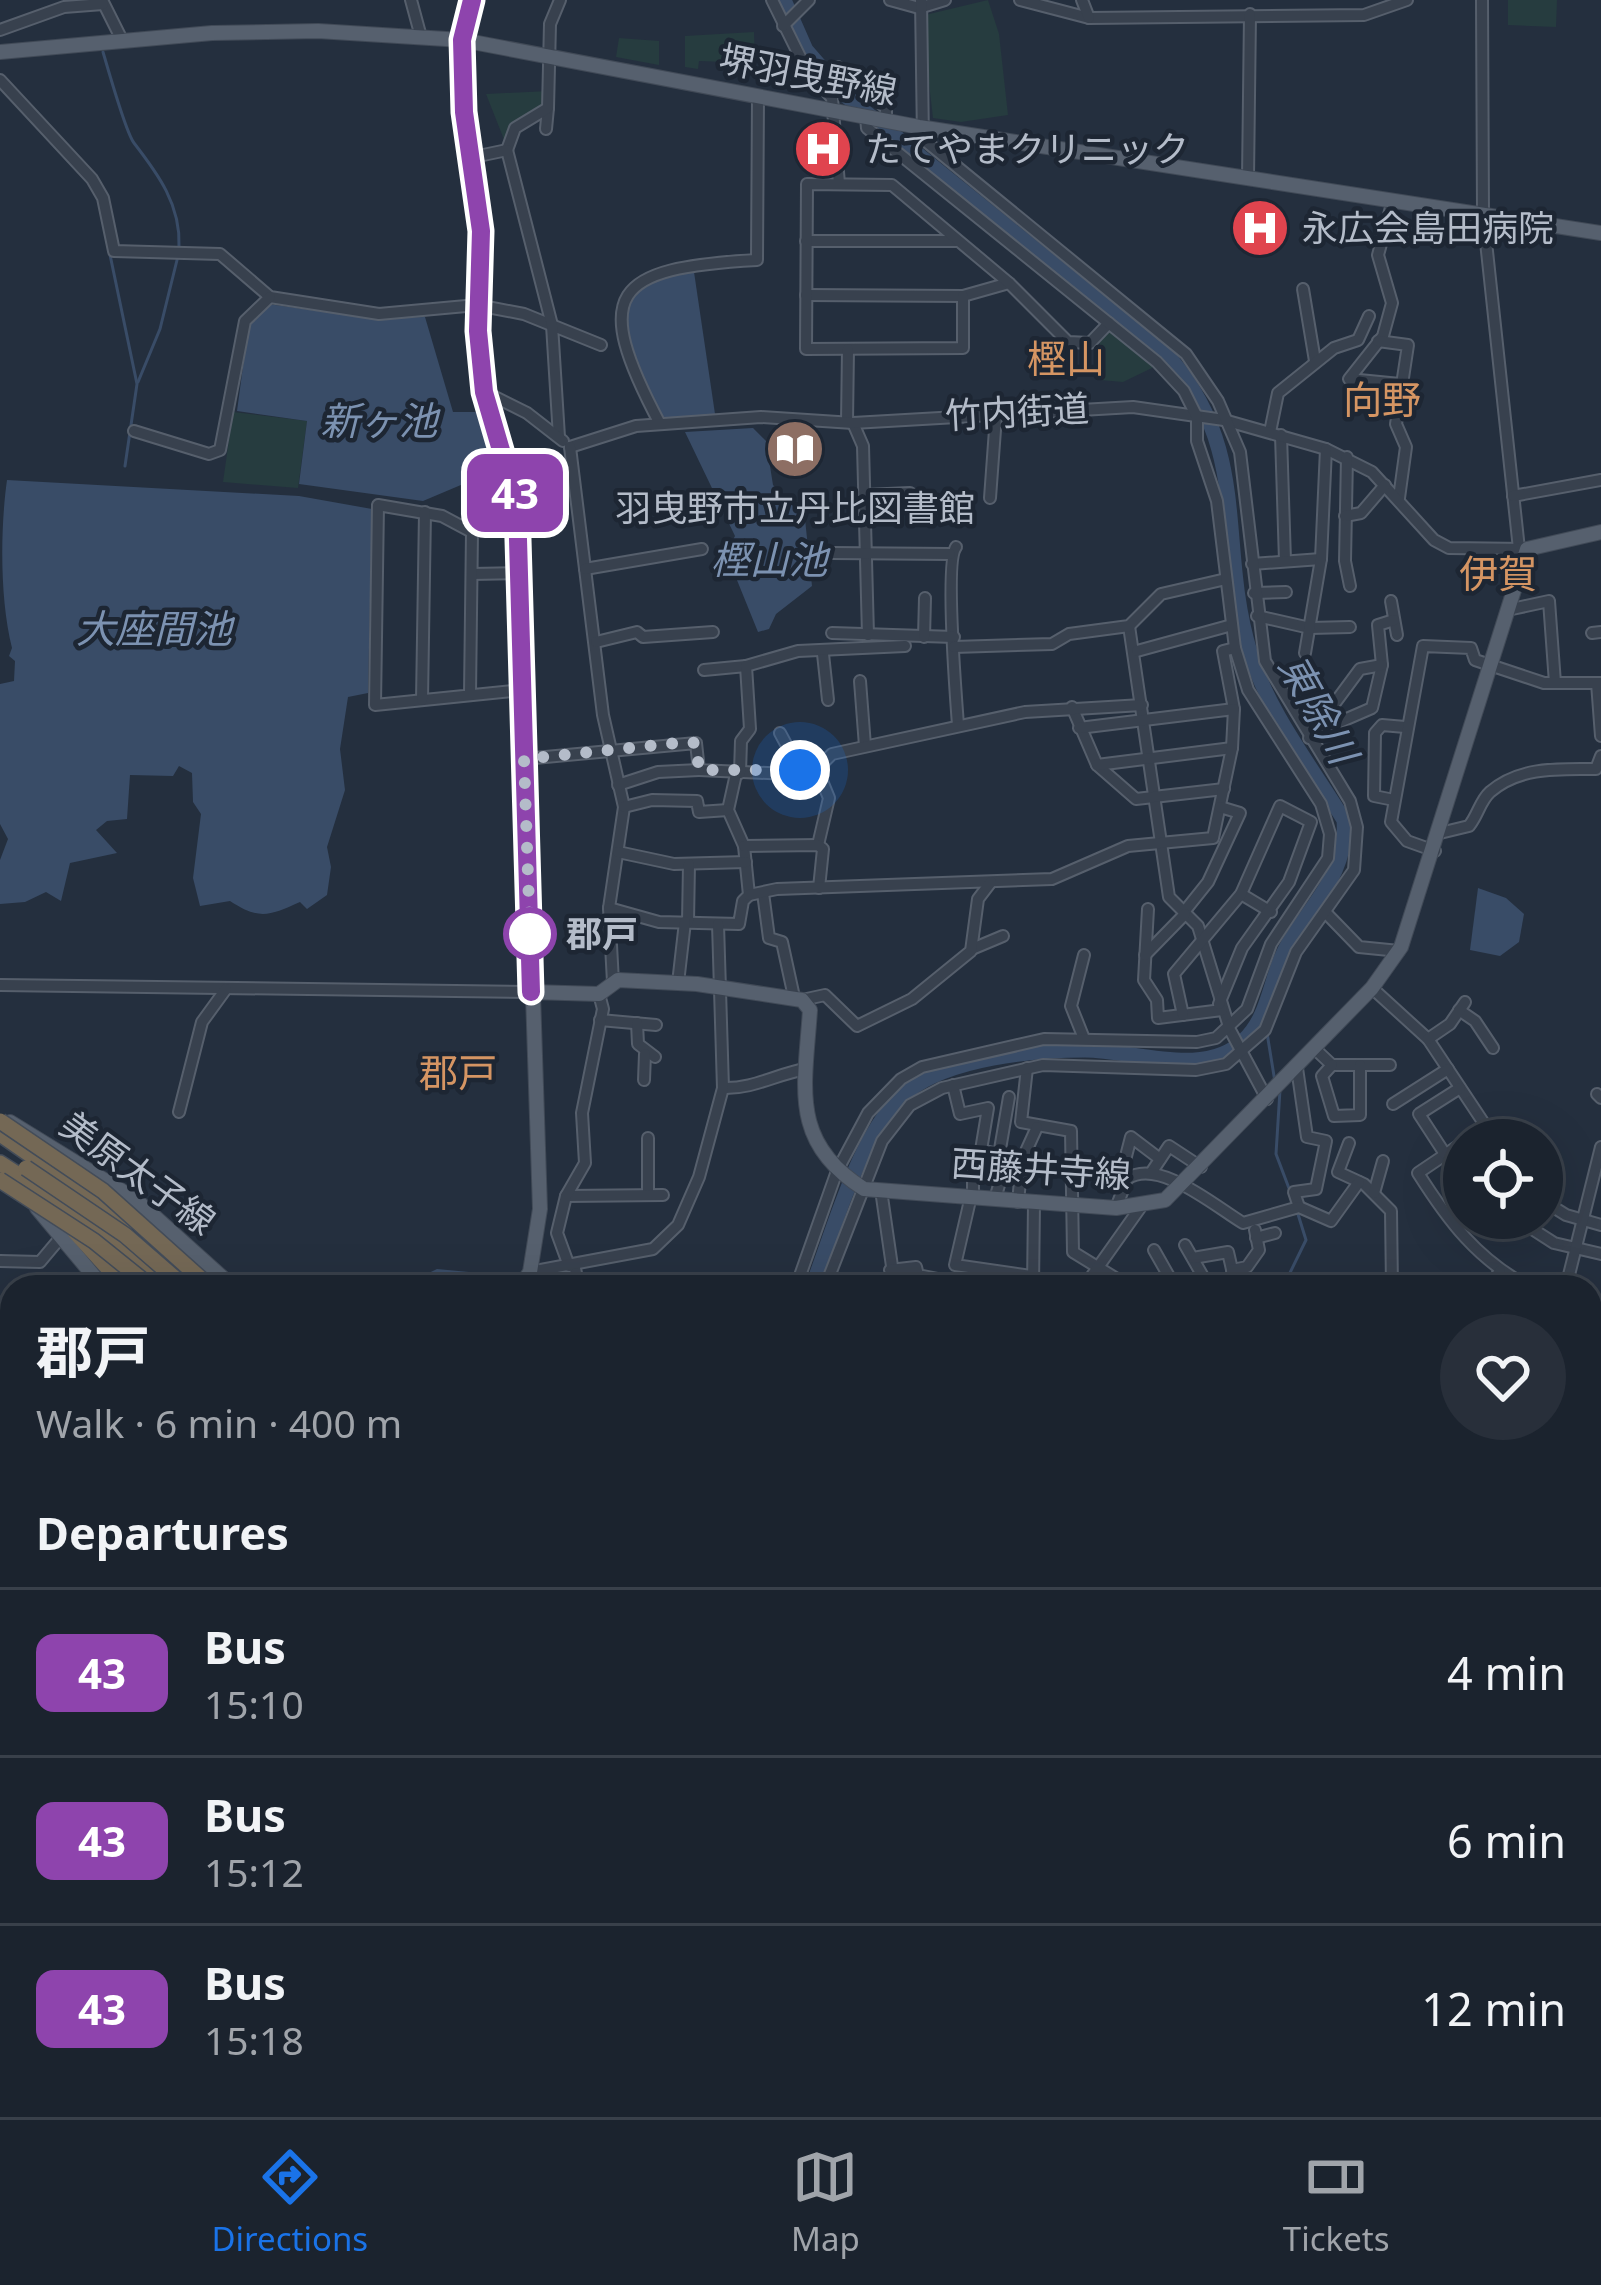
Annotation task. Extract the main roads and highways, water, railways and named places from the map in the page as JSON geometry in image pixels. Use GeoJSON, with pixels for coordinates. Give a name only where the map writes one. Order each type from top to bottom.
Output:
{"type":"FeatureCollection","features":[{"type":"Feature","properties":{"kind":"highway"},"geometry":{"type":"LineString","coordinates":[[0,1119],[135,1217],[197,1275]]}},
{"type":"Feature","properties":{"kind":"highway"},"geometry":{"type":"LineString","coordinates":[[0,1134],[127,1222],[182,1275]]}},
{"type":"Feature","properties":{"kind":"highway"},"geometry":{"type":"LineString","coordinates":[[0,1151],[125,1235],[171,1275]]}},
{"type":"Feature","properties":{"kind":"highway"},"geometry":{"type":"LineString","coordinates":[[0,1164],[56,1210],[114,1275]]}},
{"type":"Feature","properties":{"kind":"highway"},"geometry":{"type":"LineString","coordinates":[[0,1164],[92,1223],[157,1275]]}},
{"type":"Feature","properties":{"kind":"highway"},"geometry":{"type":"LineString","coordinates":[[0,1177],[136,1275]]}},
{"type":"Feature","properties":{"kind":"main road"},"geometry":{"type":"LineString","coordinates":[[472,0],[462,40],[469,158],[481,231],[477,305],[484,392],[515,495],[540,1209],[528,1275]]}},
{"type":"Feature","properties":{"kind":"main road","name":"堺羽曳野線"},"geometry":{"type":"LineString","coordinates":[[0,52],[273,31],[462,40],[863,119],[887,117],[912,125],[1601,233]]}},
{"type":"Feature","properties":{"kind":"main road","name":"西藤井寺線"},"geometry":{"type":"LineString","coordinates":[[531,992],[599,994],[613,982],[678,983],[798,998],[810,1010],[806,1069],[810,1131],[840,1173],[864,1189],[1116,1208],[1140,1208],[1165,1200],[1315,1049],[1372,988],[1399,950],[1512,609],[1522,549],[1601,532]]}},
{"type":"Feature","properties":{"kind":"main road","name":"美原太子線"},"geometry":{"type":"LineString","coordinates":[[0,1119],[93,1170],[221,1275]]}},
{"type":"Feature","properties":{"kind":"main road"},"geometry":{"type":"LineString","coordinates":[[0,1177],[93,1275]]}},
{"type":"Feature","properties":{"kind":"main road"},"geometry":{"type":"LineString","coordinates":[[184,1275],[202,1256]]}},
{"type":"Feature","properties":{"kind":"water"},"geometry":{"type":"Polygon","coordinates":[[[694,272],[715,414],[665,420],[633,360],[628,312],[632,293],[660,276],[694,272]]]}},
{"type":"Feature","properties":{"kind":"water","name":"新ヶ池"},"geometry":{"type":"Polygon","coordinates":[[[268,304],[368,318],[425,317],[453,412],[476,412],[494,471],[423,501],[299,484],[307,421],[237,411],[249,322],[268,304]]]}},
{"type":"Feature","properties":{"kind":"water","name":"樫山池"},"geometry":{"type":"Polygon","coordinates":[[[753,428],[766,441],[773,485],[805,519],[812,586],[776,614],[769,629],[758,632],[726,553],[735,536],[685,432],[753,428]]]}},
{"type":"Feature","properties":{"kind":"water","name":"大座間池"},"geometry":{"type":"Polygon","coordinates":[[[7,480],[299,496],[372,509],[368,693],[348,697],[340,749],[345,790],[327,847],[331,867],[327,895],[307,909],[300,902],[264,914],[230,901],[200,906],[193,878],[201,814],[193,802],[192,773],[179,766],[173,776],[130,775],[127,819],[107,821],[96,830],[117,853],[70,863],[61,901],[46,892],[25,902],[0,904],[0,860],[8,839],[0,824],[0,684],[14,681],[15,661],[9,656],[12,648],[3,587],[7,480]]]}},
{"type":"Feature","properties":{"kind":"water"},"geometry":{"type":"Polygon","coordinates":[[[1478,888],[1506,898],[1524,914],[1519,942],[1500,956],[1470,950],[1478,888]]]}},
{"type":"Feature","properties":{"kind":"water"},"geometry":{"type":"Polygon","coordinates":[[[437,1269],[501,1275],[425,1275],[437,1269]]]}},
{"type":"Feature","properties":{"kind":"waterway","name":"東除川"},"geometry":{"type":"LineString","coordinates":[[784,0],[806,50],[847,97],[1170,358],[1196,394],[1223,465],[1240,612],[1250,652],[1279,717],[1344,820],[1335,870],[1283,953],[1260,1018],[1244,1040],[1228,1052],[1189,1060],[1085,1050],[1017,1054],[926,1080],[908,1091],[876,1129],[850,1182],[816,1275]]}},
{"type":"Feature","properties":{"kind":"waterway"},"geometry":{"type":"LineString","coordinates":[[103,52],[131,137],[172,204],[179,247]]}},
{"type":"Feature","properties":{"kind":"waterway"},"geometry":{"type":"LineString","coordinates":[[48,139],[78,171]]}},
{"type":"Feature","properties":{"kind":"waterway"},"geometry":{"type":"LineString","coordinates":[[109,250],[137,384],[125,466]]}},
{"type":"Feature","properties":{"kind":"waterway"},"geometry":{"type":"LineString","coordinates":[[138,382],[160,329],[178,256]]}},
{"type":"Feature","properties":{"kind":"waterway"},"geometry":{"type":"LineString","coordinates":[[1267,1033],[1275,1082]]}},
{"type":"Feature","properties":{"kind":"waterway"},"geometry":{"type":"LineString","coordinates":[[1280,1090],[1276,1154],[1290,1191]]}},
{"type":"Feature","properties":{"kind":"waterway"},"geometry":{"type":"LineString","coordinates":[[1289,1275],[1306,1240],[1297,1211]]}},
{"type":"Feature","properties":{"kind":"place","name":"たてやまクリニック"},"geometry":{"type":"Point","coordinates":[823,149]}},
{"type":"Feature","properties":{"kind":"place","name":"永広会島田病院"},"geometry":{"type":"Point","coordinates":[1260,228]}},
{"type":"Feature","properties":{"kind":"place","name":"羽曳野市立丹比図書館"},"geometry":{"type":"Point","coordinates":[795,449]}},
{"type":"Feature","properties":{"kind":"place","name":"郡戸"},"geometry":{"type":"Point","coordinates":[530,934]}},
{"type":"Feature","properties":{"kind":"district","name":"樫山"},"geometry":{"type":"Point","coordinates":[1066,359]}},
{"type":"Feature","properties":{"kind":"district","name":"向野"},"geometry":{"type":"Point","coordinates":[1382,400]}},
{"type":"Feature","properties":{"kind":"district","name":"伊賀"},"geometry":{"type":"Point","coordinates":[1498,574]}},
{"type":"Feature","properties":{"kind":"district","name":"郡戸"},"geometry":{"type":"Point","coordinates":[458,1073]}}]}
